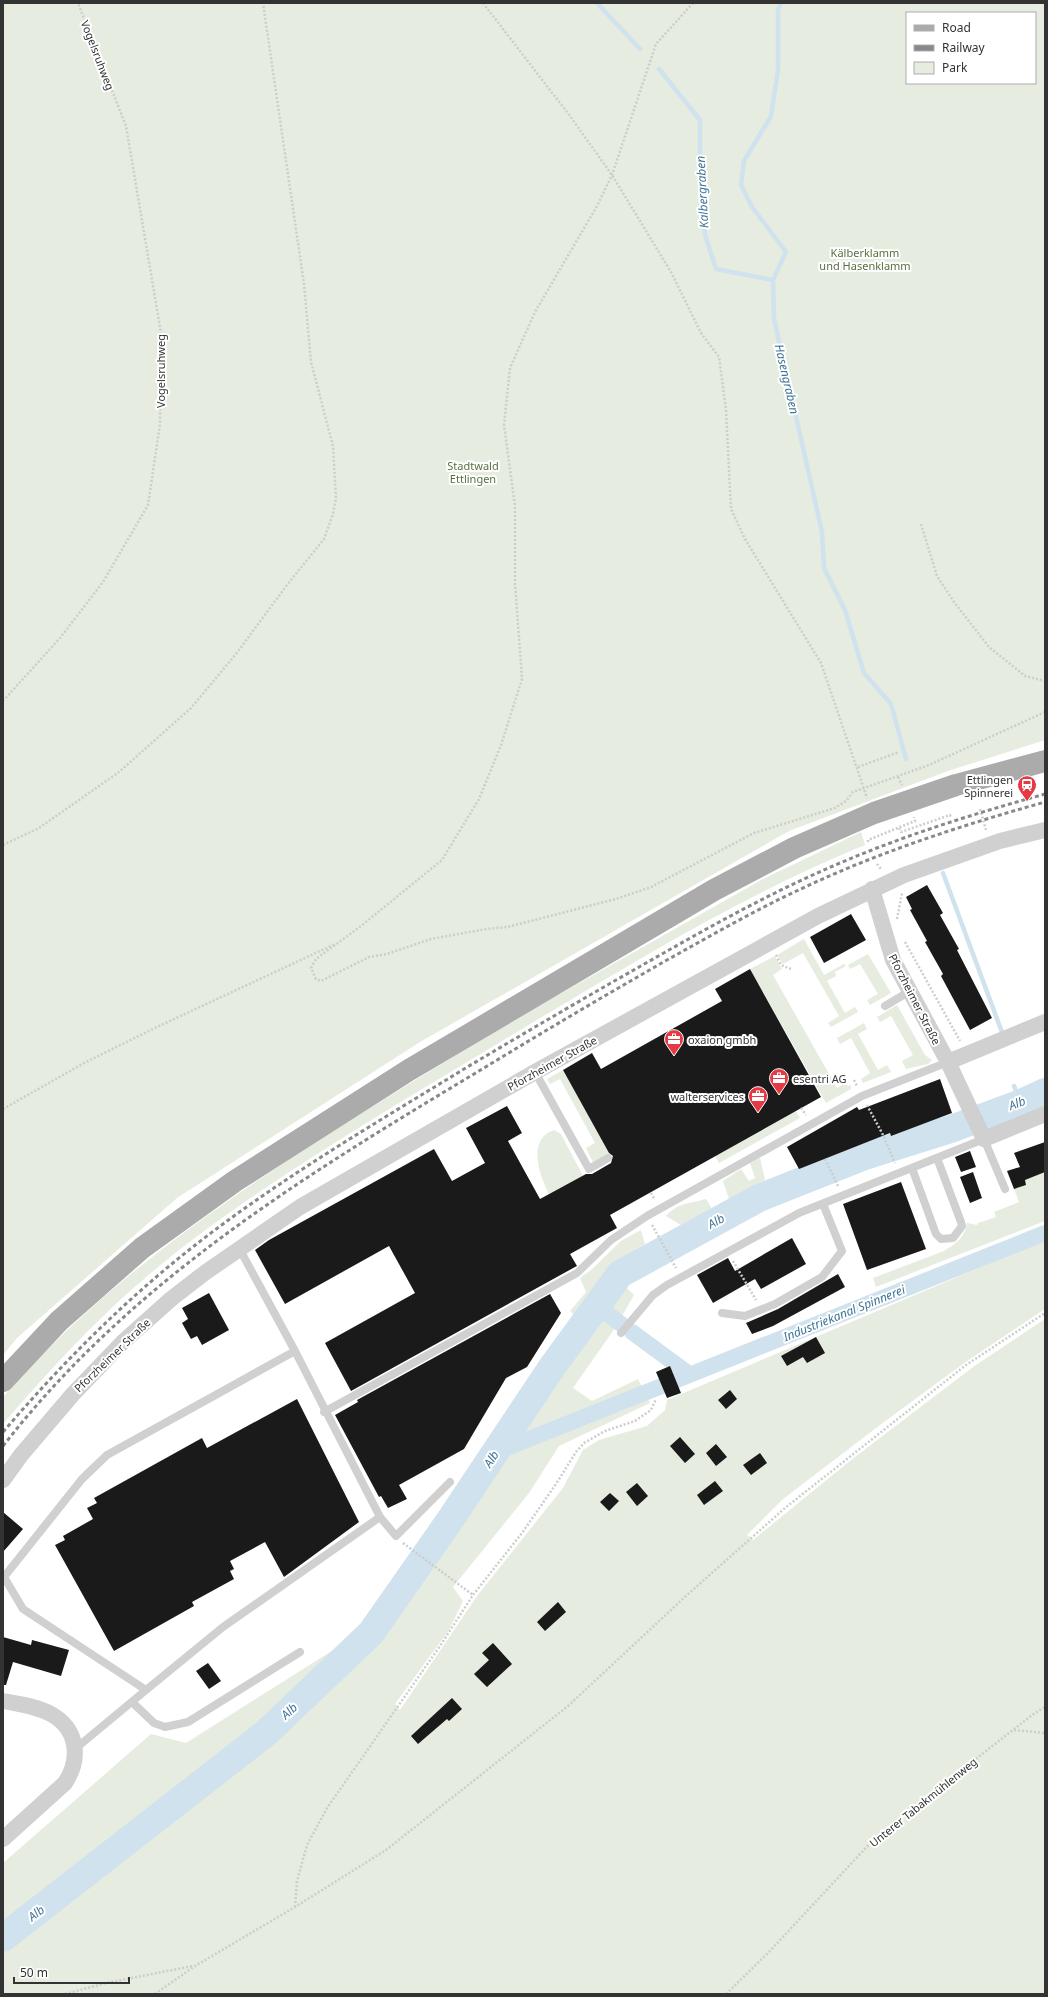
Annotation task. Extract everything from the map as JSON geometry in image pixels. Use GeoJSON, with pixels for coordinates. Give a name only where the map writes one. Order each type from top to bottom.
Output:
{"type":"FeatureCollection","features":[{"type":"Feature","properties":{"kind":"main road"},"geometry":{"type":"LineString","coordinates":[[3,1381],[59,1321],[142,1248],[235,1181],[423,1062],[714,890],[794,848],[882,810],[956,785],[1045,761]]}},
{"type":"Feature","properties":{"kind":"street","name":"Pforzheimer Straße"},"geometry":{"type":"LineString","coordinates":[[3,1480],[21,1454],[73,1394],[123,1342],[171,1299],[239,1248],[332,1187],[535,1072],[769,943],[872,889],[904,875],[1000,841],[1045,830]]}},
{"type":"Feature","properties":{"kind":"street","name":"Pforzheimer Straße"},"geometry":{"type":"LineString","coordinates":[[872,889],[893,960],[948,1062],[982,1134]]}},
{"type":"Feature","properties":{"kind":"street"},"geometry":{"type":"LineString","coordinates":[[948,1062],[1045,1022]]}},
{"type":"Feature","properties":{"kind":"street"},"geometry":{"type":"LineString","coordinates":[[982,1134],[1045,1114]]}},
{"type":"Feature","properties":{"kind":"street"},"geometry":{"type":"LineString","coordinates":[[3,1702],[27,1706],[51,1714],[63,1724],[70,1733],[75,1749],[74,1765],[65,1783],[3,1839]]}},
{"type":"Feature","properties":{"kind":"lane"},"geometry":{"type":"LineString","coordinates":[[885,1006],[910,991]]}},
{"type":"Feature","properties":{"kind":"lane"},"geometry":{"type":"LineString","coordinates":[[324,1412],[577,1273],[611,1240],[647,1216],[862,1096],[948,1062]]}},
{"type":"Feature","properties":{"kind":"lane"},"geometry":{"type":"LineString","coordinates":[[535,1072],[589,1169],[608,1158]]}},
{"type":"Feature","properties":{"kind":"lane"},"geometry":{"type":"LineString","coordinates":[[621,1333],[653,1295],[667,1285],[800,1213],[937,1158],[982,1134],[1005,1189]]}},
{"type":"Feature","properties":{"kind":"lane"},"geometry":{"type":"LineString","coordinates":[[912,1168],[936,1234],[941,1239],[953,1238],[962,1226],[937,1158]]}},
{"type":"Feature","properties":{"kind":"lane"},"geometry":{"type":"LineString","coordinates":[[722,1313],[744,1316],[761,1309],[822,1276],[842,1251],[823,1204]]}},
{"type":"Feature","properties":{"kind":"lane"},"geometry":{"type":"LineString","coordinates":[[239,1248],[295,1351],[324,1412],[380,1517],[396,1536],[450,1482]]}},
{"type":"Feature","properties":{"kind":"lane"},"geometry":{"type":"LineString","coordinates":[[146,1690],[24,1609],[4,1577],[82,1479],[107,1455],[295,1351]]}},
{"type":"Feature","properties":{"kind":"lane"},"geometry":{"type":"LineString","coordinates":[[75,1749],[223,1627],[380,1517]]}},
{"type":"Feature","properties":{"kind":"lane"},"geometry":{"type":"LineString","coordinates":[[132,1702],[154,1723],[165,1727],[188,1722],[300,1652]]}},
{"type":"Feature","properties":{"kind":"path","name":"Vogelsruhweg"},"geometry":{"type":"LineString","coordinates":[[3,701],[60,638],[103,582],[148,505],[160,424],[161,333],[126,126],[78,3]]}},
{"type":"Feature","properties":{"kind":"path"},"geometry":{"type":"LineString","coordinates":[[3,845],[39,828],[118,772],[191,708],[236,654],[287,585],[324,539],[332,514],[336,498],[333,446],[311,362],[304,284],[263,3]]}},
{"type":"Feature","properties":{"kind":"path"},"geometry":{"type":"LineString","coordinates":[[483,3],[570,116],[612,175],[672,272],[701,333],[719,357],[726,410],[731,509],[745,539],[821,664],[858,767],[863,787]]}},
{"type":"Feature","properties":{"kind":"path"},"geometry":{"type":"LineString","coordinates":[[693,3],[656,44],[612,175],[597,206],[535,312],[510,368],[504,425],[515,506],[515,583],[522,679],[501,745],[479,799],[442,860],[342,941],[316,959],[311,968],[316,979],[321,981],[369,957],[387,954],[431,939],[486,929],[507,927],[616,899],[651,887],[754,833],[835,808],[846,801],[853,792],[863,787],[929,765],[1045,712]]}},
{"type":"Feature","properties":{"kind":"path"},"geometry":{"type":"LineString","coordinates":[[920,524],[937,576],[954,602],[985,642],[1024,676],[1045,681]]}},
{"type":"Feature","properties":{"kind":"path"},"geometry":{"type":"LineString","coordinates":[[858,767],[899,752]]}},
{"type":"Feature","properties":{"kind":"path"},"geometry":{"type":"LineString","coordinates":[[898,776],[902,785]]}},
{"type":"Feature","properties":{"kind":"path"},"geometry":{"type":"LineString","coordinates":[[980,809],[987,832]]}},
{"type":"Feature","properties":{"kind":"path"},"geometry":{"type":"LineString","coordinates":[[899,828],[901,832],[950,815],[951,818]]}},
{"type":"Feature","properties":{"kind":"path"},"geometry":{"type":"LineString","coordinates":[[868,842],[868,840],[912,822]]}},
{"type":"Feature","properties":{"kind":"path"},"geometry":{"type":"LineString","coordinates":[[878,864],[880,869],[882,868]]}},
{"type":"Feature","properties":{"kind":"path"},"geometry":{"type":"LineString","coordinates":[[896,925],[902,891],[909,888],[904,875]]}},
{"type":"Feature","properties":{"kind":"path"},"geometry":{"type":"LineString","coordinates":[[903,938],[967,1054]]}},
{"type":"Feature","properties":{"kind":"path"},"geometry":{"type":"LineString","coordinates":[[3,1109],[86,1062],[150,1030],[342,941]]}},
{"type":"Feature","properties":{"kind":"path"},"geometry":{"type":"LineString","coordinates":[[769,943],[781,965],[791,969]]}},
{"type":"Feature","properties":{"kind":"path"},"geometry":{"type":"LineString","coordinates":[[862,1096],[893,1156]]}},
{"type":"Feature","properties":{"kind":"path"},"geometry":{"type":"LineString","coordinates":[[825,1159],[833,1175]]}},
{"type":"Feature","properties":{"kind":"path"},"geometry":{"type":"LineString","coordinates":[[647,1216],[670,1258]]}},
{"type":"Feature","properties":{"kind":"path"},"geometry":{"type":"LineString","coordinates":[[728,1252],[761,1309]]}},
{"type":"Feature","properties":{"kind":"path"},"geometry":{"type":"LineString","coordinates":[[155,1994],[195,1966],[295,1907],[392,1846],[568,1706],[687,1595],[785,1508],[966,1365],[1045,1313]]}},
{"type":"Feature","properties":{"kind":"path"},"geometry":{"type":"LineString","coordinates":[[295,1907],[297,1881],[307,1845],[327,1808],[440,1646],[473,1594],[522,1534],[576,1452],[584,1443],[605,1431],[635,1421],[651,1410],[656,1399]]}},
{"type":"Feature","properties":{"kind":"path"},"geometry":{"type":"LineString","coordinates":[[415,1552],[473,1594]]}},
{"type":"Feature","properties":{"kind":"path","name":"Unterer Tabakmühlenweg"},"geometry":{"type":"LineString","coordinates":[[726,1994],[768,1953],[874,1839],[1013,1730],[1045,1707]]}},
{"type":"Feature","properties":{"kind":"path"},"geometry":{"type":"LineString","coordinates":[[1013,1730],[1045,1733]]}},
{"type":"Feature","properties":{"kind":"path"},"geometry":{"type":"LineString","coordinates":[[65,1994],[106,1983],[195,1966]]}},
{"type":"Feature","properties":{"kind":"green space","name":"Stadtwald Ettlingen"},"geometry":{"type":"Polygon","coordinates":[[[3,3],[1045,3],[1045,740],[948,771],[789,831],[420,1042],[177,1198],[17,1338],[3,1355],[3,3]]]}},
{"type":"Feature","properties":{"kind":"green space"},"geometry":{"type":"Polygon","coordinates":[[[861,832],[865,845],[778,884],[651,952],[374,1119],[231,1211],[173,1255],[118,1302],[59,1361],[3,1424],[3,1397],[41,1356],[80,1318],[121,1282],[206,1216],[343,1125],[559,993],[560,994],[763,879],[861,832]]]}},
{"type":"Feature","properties":{"kind":"green space"},"geometry":{"type":"Polygon","coordinates":[[[804,939],[824,975],[844,964],[846,966],[835,972],[836,976],[827,981],[845,1013],[855,1007],[858,1012],[831,1027],[828,1023],[839,1016],[803,953],[783,964],[777,955],[804,939]]]}},
{"type":"Feature","properties":{"kind":"green space"},"geometry":{"type":"Polygon","coordinates":[[[868,954],[891,993],[870,1005],[867,1000],[878,994],[860,964],[850,969],[848,965],[868,954]]]}},
{"type":"Feature","properties":{"kind":"green space"},"geometry":{"type":"Polygon","coordinates":[[[775,956],[782,969],[773,975],[837,1088],[846,1083],[848,1086],[851,1085],[851,1089],[826,1103],[750,969],[775,956]]]}},
{"type":"Feature","properties":{"kind":"green space"},"geometry":{"type":"Polygon","coordinates":[[[897,1005],[925,1055],[932,1060],[928,1064],[906,1069],[902,1061],[913,1055],[891,1016],[880,1022],[877,1017],[897,1005]]]}},
{"type":"Feature","properties":{"kind":"green space"},"geometry":{"type":"Polygon","coordinates":[[[864,1023],[867,1029],[858,1034],[878,1070],[887,1065],[891,1072],[863,1083],[861,1079],[870,1073],[851,1038],[840,1044],[837,1038],[864,1023]]]}},
{"type":"Feature","properties":{"kind":"green space"},"geometry":{"type":"Polygon","coordinates":[[[563,1070],[609,1153],[593,1162],[586,1148],[595,1143],[560,1079],[550,1084],[547,1079],[563,1070]]]}},
{"type":"Feature","properties":{"kind":"green space"},"geometry":{"type":"Polygon","coordinates":[[[796,1111],[800,1118],[719,1163],[715,1156],[796,1111]]]}},
{"type":"Feature","properties":{"kind":"green space"},"geometry":{"type":"Polygon","coordinates":[[[554,1130],[561,1134],[583,1176],[549,1194],[539,1169],[538,1150],[540,1141],[545,1135],[554,1130]]]}},
{"type":"Feature","properties":{"kind":"green space"},"geometry":{"type":"Polygon","coordinates":[[[760,1158],[765,1180],[729,1199],[723,1181],[741,1169],[749,1181],[755,1178],[750,1163],[760,1158]]]}},
{"type":"Feature","properties":{"kind":"green space"},"geometry":{"type":"Polygon","coordinates":[[[1045,1172],[1045,1221],[876,1287],[873,1278],[944,1251],[959,1240],[966,1228],[967,1223],[977,1225],[978,1223],[996,1217],[994,1212],[1019,1202],[1014,1189],[1026,1185],[1025,1180],[1045,1172]]]}},
{"type":"Feature","properties":{"kind":"green space"},"geometry":{"type":"Polygon","coordinates":[[[706,1199],[712,1209],[681,1225],[666,1216],[675,1208],[684,1204],[706,1199]]]}},
{"type":"Feature","properties":{"kind":"green space"},"geometry":{"type":"Polygon","coordinates":[[[641,1230],[645,1244],[622,1259],[605,1275],[575,1316],[570,1311],[586,1292],[580,1278],[591,1270],[621,1241],[641,1230]]]}},
{"type":"Feature","properties":{"kind":"green space"},"geometry":{"type":"Polygon","coordinates":[[[1045,1240],[1045,1309],[967,1361],[880,1425],[783,1499],[747,1535],[753,1540],[851,1460],[973,1367],[1045,1319],[1045,1994],[3,1994],[3,1863],[151,1734],[186,1743],[365,1630],[411,1558],[425,1567],[527,1414],[620,1281],[634,1295],[615,1328],[573,1388],[592,1401],[638,1379],[650,1403],[559,1446],[529,1493],[453,1587],[463,1601],[449,1630],[395,1704],[400,1710],[477,1596],[563,1488],[583,1450],[599,1440],[647,1426],[665,1410],[667,1400],[1045,1240]]]}},
{"type":"Feature","properties":{"kind":"building"},"geometry":{"type":"Polygon","coordinates":[[[927,885],[943,913],[940,915],[959,949],[957,950],[992,1018],[970,1030],[941,976],[943,974],[925,942],[927,941],[910,910],[912,909],[906,897],[927,885]]]}},
{"type":"Feature","properties":{"kind":"building"},"geometry":{"type":"Polygon","coordinates":[[[851,914],[866,940],[824,963],[810,937],[851,914]]]}},
{"type":"Feature","properties":{"kind":"building"},"geometry":{"type":"Polygon","coordinates":[[[750,969],[821,1097],[610,1215],[617,1228],[570,1254],[577,1266],[351,1391],[325,1343],[415,1293],[389,1246],[285,1304],[255,1250],[269,1240],[434,1149],[452,1181],[485,1163],[466,1128],[507,1106],[522,1133],[508,1141],[540,1199],[586,1174],[592,1174],[611,1163],[613,1156],[609,1153],[563,1070],[592,1053],[601,1069],[722,1001],[715,989],[750,969]]]}},
{"type":"Feature","properties":{"kind":"building"},"geometry":{"type":"Polygon","coordinates":[[[940,1079],[952,1113],[891,1136],[890,1133],[799,1169],[787,1147],[857,1107],[859,1110],[940,1079]]]}},
{"type":"Feature","properties":{"kind":"building"},"geometry":{"type":"Polygon","coordinates":[[[1045,1142],[1045,1172],[1025,1180],[1026,1185],[1014,1189],[1007,1171],[1020,1167],[1014,1153],[1045,1142]]]}},
{"type":"Feature","properties":{"kind":"building"},"geometry":{"type":"Polygon","coordinates":[[[970,1151],[976,1167],[961,1172],[955,1157],[970,1151]]]}},
{"type":"Feature","properties":{"kind":"building"},"geometry":{"type":"Polygon","coordinates":[[[973,1172],[982,1198],[970,1203],[960,1177],[973,1172]]]}},
{"type":"Feature","properties":{"kind":"building"},"geometry":{"type":"Polygon","coordinates":[[[901,1182],[926,1249],[867,1270],[843,1204],[901,1182]]]}},
{"type":"Feature","properties":{"kind":"building"},"geometry":{"type":"Polygon","coordinates":[[[792,1238],[806,1264],[761,1289],[755,1279],[713,1303],[697,1275],[728,1258],[735,1271],[792,1238]]]}},
{"type":"Feature","properties":{"kind":"building"},"geometry":{"type":"Polygon","coordinates":[[[838,1274],[845,1287],[773,1326],[752,1334],[746,1323],[778,1309],[838,1274]]]}},
{"type":"Feature","properties":{"kind":"building"},"geometry":{"type":"Polygon","coordinates":[[[209,1293],[229,1330],[202,1345],[197,1336],[191,1339],[182,1323],[188,1319],[182,1308],[209,1293]]]}},
{"type":"Feature","properties":{"kind":"building"},"geometry":{"type":"Polygon","coordinates":[[[550,1294],[561,1313],[527,1367],[506,1378],[464,1449],[399,1485],[407,1499],[388,1508],[381,1496],[379,1497],[335,1415],[358,1402],[357,1400],[550,1294]]]}},
{"type":"Feature","properties":{"kind":"building"},"geometry":{"type":"Polygon","coordinates":[[[816,1337],[825,1353],[807,1363],[803,1357],[787,1366],[781,1356],[816,1337]]]}},
{"type":"Feature","properties":{"kind":"building"},"geometry":{"type":"Polygon","coordinates":[[[670,1366],[681,1393],[667,1398],[656,1372],[670,1366]]]}},
{"type":"Feature","properties":{"kind":"building"},"geometry":{"type":"Polygon","coordinates":[[[730,1390],[737,1399],[726,1409],[718,1400],[730,1390]]]}},
{"type":"Feature","properties":{"kind":"building"},"geometry":{"type":"Polygon","coordinates":[[[297,1399],[359,1522],[284,1577],[265,1542],[230,1561],[234,1569],[230,1571],[234,1579],[192,1602],[194,1606],[114,1651],[55,1545],[65,1540],[63,1536],[93,1519],[87,1508],[97,1503],[94,1498],[202,1438],[207,1448],[297,1399]]]}},
{"type":"Feature","properties":{"kind":"building"},"geometry":{"type":"Polygon","coordinates":[[[680,1437],[695,1454],[685,1463],[670,1446],[680,1437]]]}},
{"type":"Feature","properties":{"kind":"building"},"geometry":{"type":"Polygon","coordinates":[[[716,1444],[727,1457],[716,1466],[706,1453],[716,1444]]]}},
{"type":"Feature","properties":{"kind":"building"},"geometry":{"type":"Polygon","coordinates":[[[760,1453],[767,1463],[751,1475],[743,1465],[760,1453]]]}},
{"type":"Feature","properties":{"kind":"building"},"geometry":{"type":"Polygon","coordinates":[[[715,1481],[723,1491],[704,1505],[697,1495],[715,1481]]]}},
{"type":"Feature","properties":{"kind":"building"},"geometry":{"type":"Polygon","coordinates":[[[637,1483],[648,1496],[637,1506],[626,1492],[637,1483]]]}},
{"type":"Feature","properties":{"kind":"building"},"geometry":{"type":"Polygon","coordinates":[[[610,1493],[619,1501],[609,1511],[600,1502],[610,1493]]]}},
{"type":"Feature","properties":{"kind":"building"},"geometry":{"type":"Polygon","coordinates":[[[3,1512],[23,1529],[3,1552],[3,1512]]]}},
{"type":"Feature","properties":{"kind":"building"},"geometry":{"type":"Polygon","coordinates":[[[558,1602],[566,1612],[545,1631],[537,1622],[558,1602]]]}},
{"type":"Feature","properties":{"kind":"building"},"geometry":{"type":"Polygon","coordinates":[[[3,1637],[31,1645],[32,1640],[69,1650],[61,1676],[13,1662],[6,1685],[3,1685],[3,1637]]]}},
{"type":"Feature","properties":{"kind":"building"},"geometry":{"type":"Polygon","coordinates":[[[493,1643],[512,1664],[487,1687],[474,1674],[489,1660],[482,1653],[493,1643]]]}},
{"type":"Feature","properties":{"kind":"building"},"geometry":{"type":"Polygon","coordinates":[[[208,1663],[221,1681],[209,1689],[196,1671],[208,1663]]]}},
{"type":"Feature","properties":{"kind":"building"},"geometry":{"type":"Polygon","coordinates":[[[452,1698],[462,1709],[449,1721],[447,1719],[418,1744],[411,1736],[452,1698]]]}},
{"type":"Feature","properties":{"kind":"waterway","name":"Kalbergraben"},"geometry":{"type":"LineString","coordinates":[[597,3],[640,49]]}},
{"type":"Feature","properties":{"kind":"waterway","name":"Hasengraben"},"geometry":{"type":"LineString","coordinates":[[781,3],[778,9],[778,70],[771,116],[744,161],[741,185],[752,207],[786,252],[773,280],[774,319],[822,532],[824,568],[845,610],[864,673],[891,704],[906,759]]}},
{"type":"Feature","properties":{"kind":"waterway","name":"Kalbergraben"},"geometry":{"type":"LineString","coordinates":[[659,69],[700,120],[700,190],[705,235],[716,269],[773,280]]}},
{"type":"Feature","properties":{"kind":"waterway"},"geometry":{"type":"LineString","coordinates":[[943,873],[1003,1035]]}},
{"type":"Feature","properties":{"kind":"waterway"},"geometry":{"type":"LineString","coordinates":[[1014,1086],[1021,1103]]}},
{"type":"Feature","properties":{"kind":"waterway","name":"Alb"},"geometry":{"type":"LineString","coordinates":[[3,1938],[266,1733],[371,1633],[450,1520],[552,1367],[620,1274],[759,1198],[862,1157],[951,1129],[1021,1103],[1045,1092]]}},
{"type":"Feature","properties":{"kind":"waterway","name":"Industriekanal Spinnerei"},"geometry":{"type":"LineString","coordinates":[[494,1453],[1045,1233]]}},
{"type":"Feature","properties":{"kind":"waterway"},"geometry":{"type":"LineString","coordinates":[[597,1306],[621,1324]]}},
{"type":"Feature","properties":{"kind":"waterway"},"geometry":{"type":"LineString","coordinates":[[632,1332],[689,1374]]}},
{"type":"Feature","properties":{"kind":"railway"},"geometry":{"type":"LineString","coordinates":[[3,1432],[44,1386],[109,1319],[179,1258],[213,1231],[284,1181],[395,1111],[541,1023],[683,942],[768,896],[833,866],[911,835],[991,809],[1045,794]]}},
{"type":"Feature","properties":{"kind":"railway"},"geometry":{"type":"LineString","coordinates":[[3,1446],[53,1387],[106,1333],[162,1284],[221,1238],[282,1195],[409,1113],[643,974],[735,922],[787,895],[893,850],[984,820],[1045,802]]}},
{"type":"Feature","properties":{"kind":"place","name":"Ettlingen Spinnerei"},"geometry":{"type":"Point","coordinates":[1027,802]}},
{"type":"Feature","properties":{"kind":"place","name":"oxaion gmbh"},"geometry":{"type":"Point","coordinates":[674,1056]}},
{"type":"Feature","properties":{"kind":"place","name":"esentri AG"},"geometry":{"type":"Point","coordinates":[779,1095]}},
{"type":"Feature","properties":{"kind":"place","name":"walterservices"},"geometry":{"type":"Point","coordinates":[758,1113]}},
{"type":"Feature","properties":{"kind":"park label","name":"Kälberklamm und Hasenklamm"},"geometry":{"type":"Point","coordinates":[865,258]}}]}
